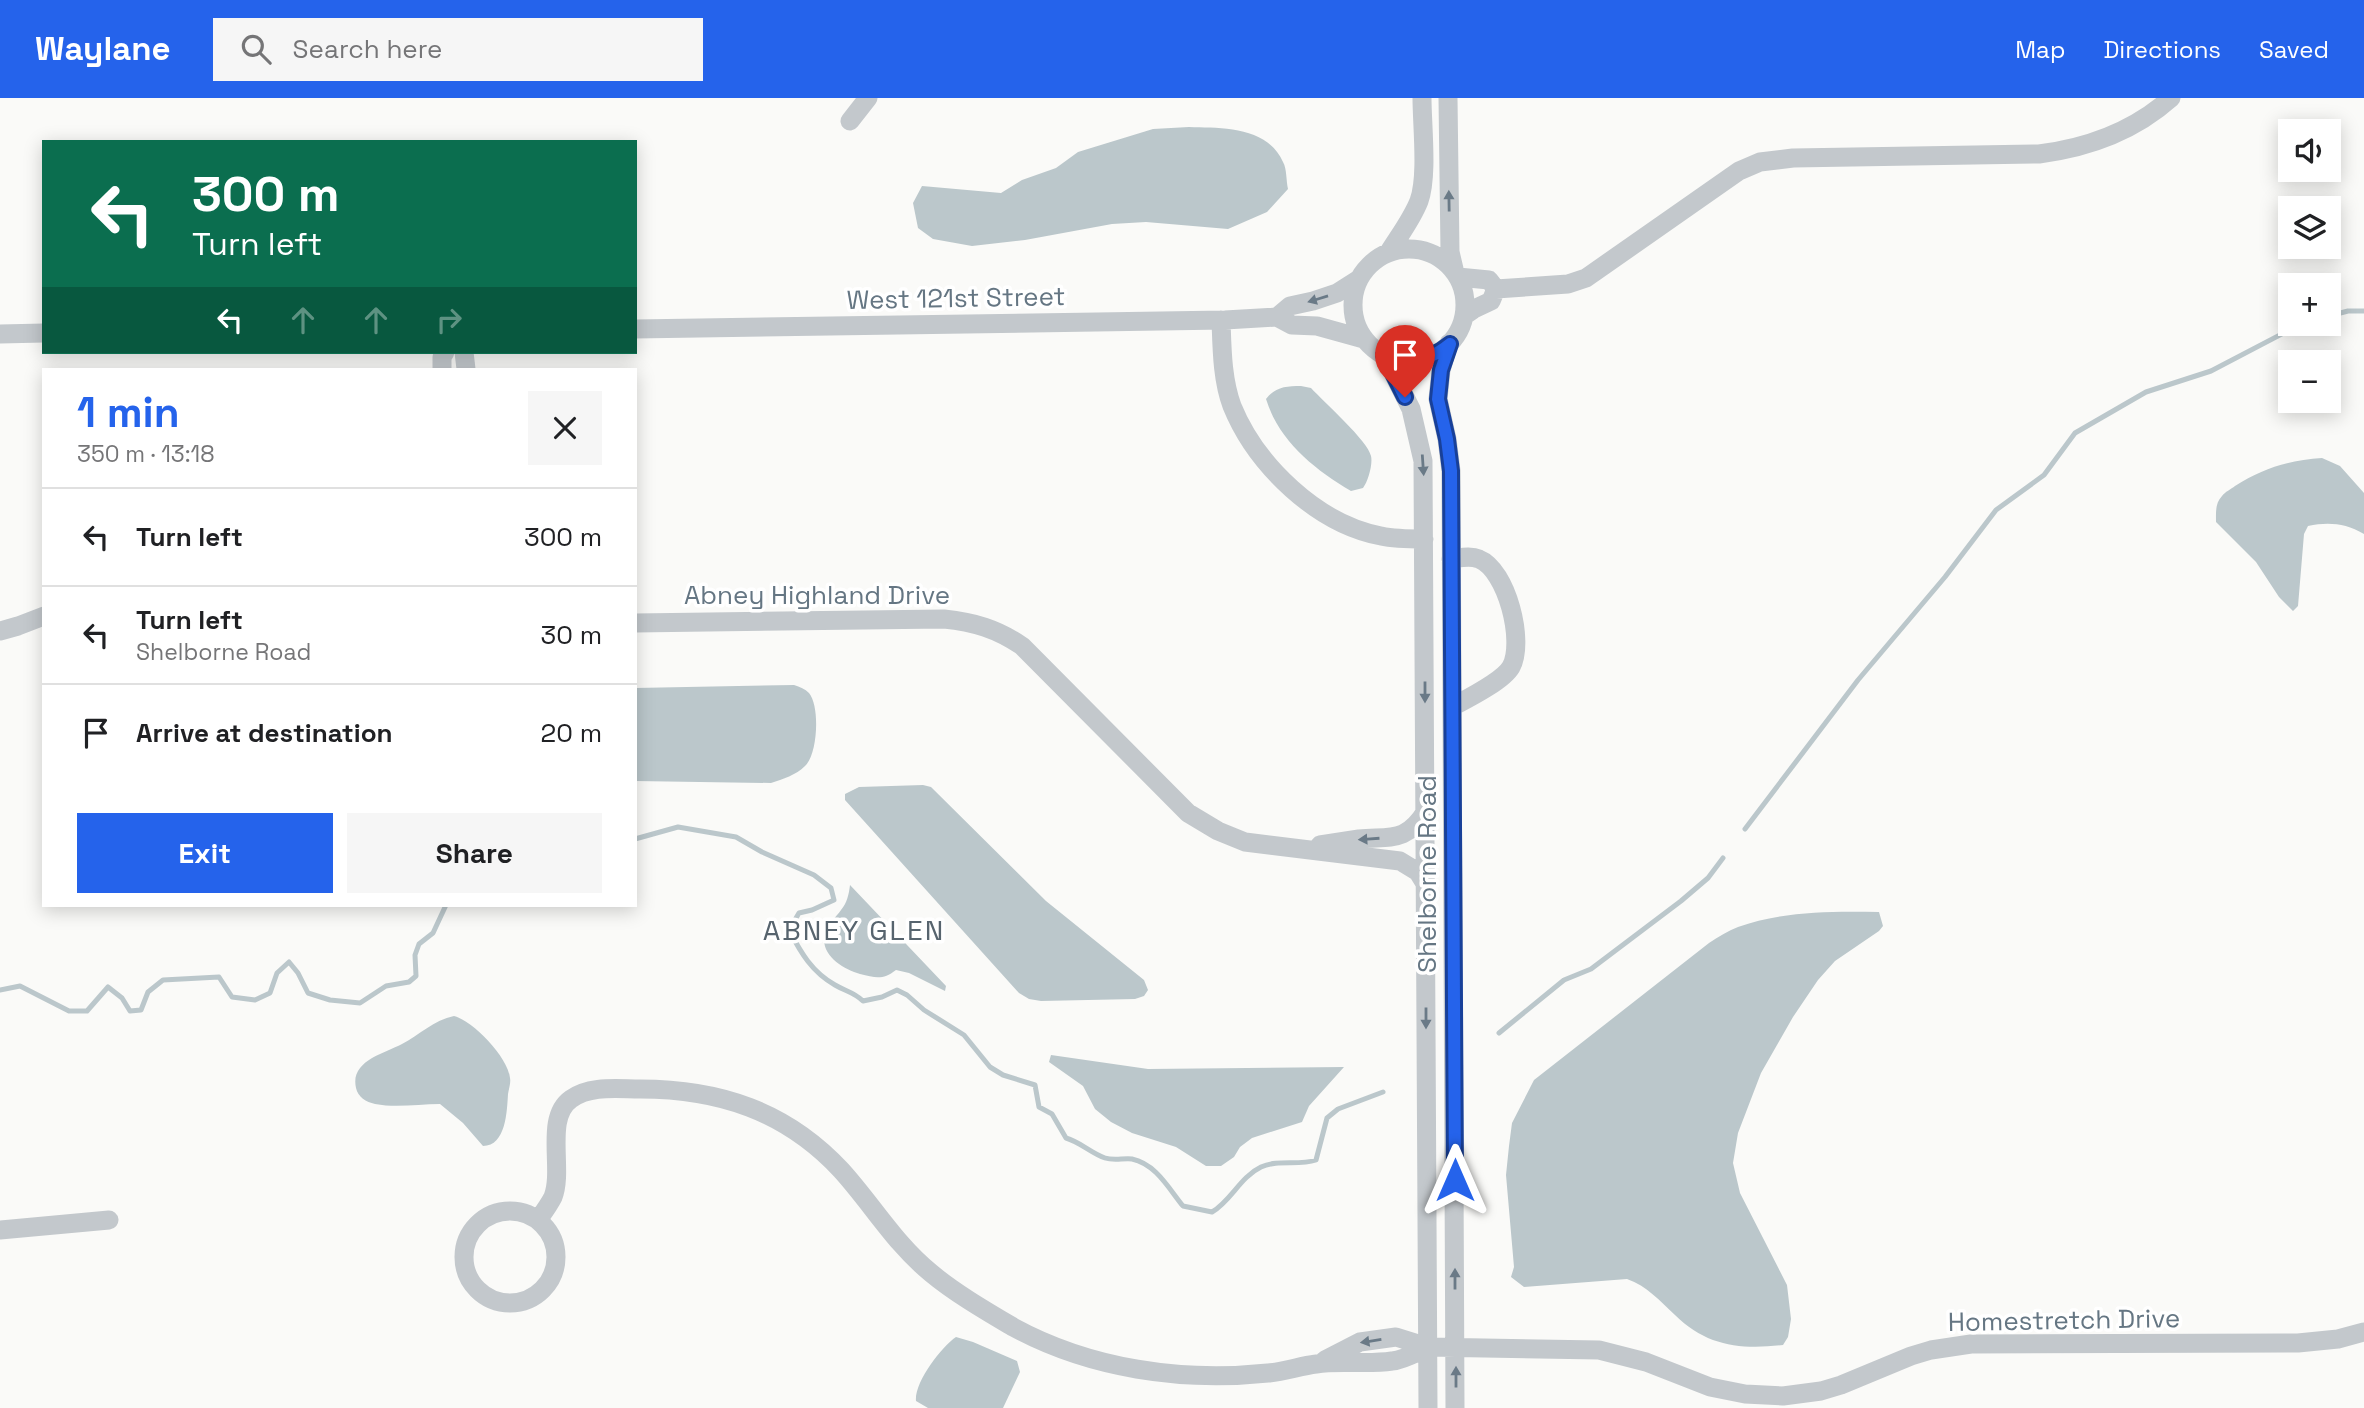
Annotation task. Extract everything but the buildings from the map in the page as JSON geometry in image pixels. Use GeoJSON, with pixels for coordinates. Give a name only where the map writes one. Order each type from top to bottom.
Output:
{"type":"FeatureCollection","features":[{"type":"Feature","properties":{"kind":"street"},"geometry":{"type":"LineString","coordinates":[[850,121],[868,98]]}},
{"type":"Feature","properties":{"kind":"street"},"geometry":{"type":"LineString","coordinates":[[1389,252],[1420,198],[1423,172],[1422,98]]}},
{"type":"Feature","properties":{"kind":"street"},"geometry":{"type":"LineString","coordinates":[[1448,98],[1450,252],[1456,273],[1463,289],[1465,301],[1461,326],[1450,344],[1429,357],[1405,361],[1384,355],[1364,339],[1354,318],[1353,294],[1359,279],[1367,267],[1389,252],[1399,249],[1421,250],[1437,256],[1456,273],[1489,280],[1496,289]]}},
{"type":"Feature","properties":{"kind":"street"},"geometry":{"type":"LineString","coordinates":[[1496,289],[1568,284],[1586,278],[1722,181],[1760,162],[1793,158],[2039,154],[2062,151],[2125,129],[2171,98]]}},
{"type":"Feature","properties":{"kind":"street","name":"West 121st Street"},"geometry":{"type":"LineString","coordinates":[[1278,317],[1290,306],[1337,293],[1359,279]]}},
{"type":"Feature","properties":{"kind":"street"},"geometry":{"type":"LineString","coordinates":[[1464,316],[1491,301],[1496,289]]}},
{"type":"Feature","properties":{"kind":"street","name":"West 121st Street"},"geometry":{"type":"LineString","coordinates":[[637,329],[1278,317],[1292,325],[1317,326],[1364,339]]}},
{"type":"Feature","properties":{"kind":"street"},"geometry":{"type":"LineString","coordinates":[[1221,320],[1223,360],[1232,405],[1255,447],[1281,479],[1313,505],[1347,525],[1382,536],[1424,539]]}},
{"type":"Feature","properties":{"kind":"street"},"geometry":{"type":"LineString","coordinates":[[0,334],[42,333]]}},
{"type":"Feature","properties":{"kind":"street","name":"Shelborne Road"},"geometry":{"type":"LineString","coordinates":[[1428,1408],[1442,1347],[1452,707],[1451,471],[1438,399],[1441,370],[1450,344]]}},
{"type":"Feature","properties":{"kind":"street","name":"Shelborne Road"},"geometry":{"type":"LineString","coordinates":[[1384,355],[1411,409],[1423,461],[1426,885],[1442,1347],[1455,1408]]}},
{"type":"Feature","properties":{"kind":"street"},"geometry":{"type":"LineString","coordinates":[[1451,559],[1479,559],[1489,566],[1509,602],[1516,640],[1515,656],[1508,672],[1452,707]]}},
{"type":"Feature","properties":{"kind":"street"},"geometry":{"type":"LineString","coordinates":[[0,631],[42,617]]}},
{"type":"Feature","properties":{"kind":"street","name":"Abney Highland Drive"},"geometry":{"type":"LineString","coordinates":[[637,623],[944,618],[988,627],[1005,634],[1022,646],[1188,813],[1218,831],[1245,842],[1400,861],[1418,872],[1426,885]]}},
{"type":"Feature","properties":{"kind":"street","name":"Abney Highland Drive"},"geometry":{"type":"LineString","coordinates":[[1295,849],[1359,839],[1392,838],[1417,826],[1426,811]]}},
{"type":"Feature","properties":{"kind":"street"},"geometry":{"type":"LineString","coordinates":[[538,1220],[552,1198],[556,1176],[557,1121],[562,1107],[571,1099],[595,1089],[667,1089],[707,1094],[742,1103],[793,1129],[841,1170],[898,1241],[931,1273],[1014,1327],[1040,1340],[1114,1364],[1155,1373],[1232,1376],[1270,1373],[1318,1363],[1394,1361],[1442,1347]]}},
{"type":"Feature","properties":{"kind":"street"},"geometry":{"type":"LineString","coordinates":[[509,1211],[524,1213],[538,1220],[555,1245],[552,1275],[544,1288],[532,1297],[518,1302],[488,1298],[476,1289],[467,1276],[464,1261],[465,1246],[476,1226],[494,1214],[509,1211]]}},
{"type":"Feature","properties":{"kind":"street"},"geometry":{"type":"LineString","coordinates":[[0,1230],[109,1220]]}},
{"type":"Feature","properties":{"kind":"street","name":"Homestretch Drive"},"geometry":{"type":"LineString","coordinates":[[1442,1347],[1599,1350],[1646,1362],[1727,1392],[1783,1396],[1821,1391],[1911,1356],[1952,1346],[2298,1343],[2338,1339],[2364,1332]]}},
{"type":"Feature","properties":{"kind":"shaded area"},"geometry":{"type":"Polygon","coordinates":[[[1189,127],[1242,131],[1266,141],[1276,150],[1283,162],[1288,189],[1267,212],[1228,229],[1146,222],[1112,224],[1025,240],[972,246],[933,239],[918,228],[913,203],[922,186],[1001,193],[1022,180],[1056,168],[1078,152],[1153,129],[1189,127]]]}},
{"type":"Feature","properties":{"kind":"shaded area"},"geometry":{"type":"Polygon","coordinates":[[[1281,388],[1311,388],[1368,449],[1371,464],[1363,488],[1351,491],[1324,473],[1289,441],[1280,428],[1266,399],[1281,388]]]}},
{"type":"Feature","properties":{"kind":"shaded area"},"geometry":{"type":"Polygon","coordinates":[[[2322,458],[2340,466],[2364,493],[2364,534],[2336,524],[2308,526],[2304,534],[2298,606],[2293,611],[2279,597],[2256,562],[2216,522],[2216,508],[2225,493],[2256,474],[2288,463],[2322,458]]]}},
{"type":"Feature","properties":{"kind":"shaded area"},"geometry":{"type":"Polygon","coordinates":[[[794,685],[809,693],[813,699],[816,730],[813,751],[805,766],[798,772],[771,783],[637,781],[637,688],[794,685]]]}},
{"type":"Feature","properties":{"kind":"shaded area"},"geometry":{"type":"Polygon","coordinates":[[[859,787],[931,787],[1046,901],[1144,980],[1148,990],[1144,996],[1135,999],[1041,1001],[1029,999],[1019,993],[845,800],[845,794],[859,787]]]}},
{"type":"Feature","properties":{"kind":"shaded area"},"geometry":{"type":"Polygon","coordinates":[[[850,885],[946,986],[945,991],[909,973],[896,970],[883,977],[871,976],[853,972],[834,960],[826,948],[825,933],[845,904],[850,885]]]}},
{"type":"Feature","properties":{"kind":"shaded area"},"geometry":{"type":"Polygon","coordinates":[[[1879,912],[1883,926],[1879,931],[1835,961],[1818,980],[1793,1017],[1761,1073],[1738,1133],[1733,1163],[1740,1193],[1787,1285],[1791,1319],[1788,1337],[1783,1345],[1739,1346],[1712,1339],[1687,1325],[1647,1290],[1627,1279],[1524,1287],[1511,1277],[1514,1267],[1506,1175],[1509,1146],[1512,1123],[1534,1080],[1709,943],[1731,930],[1790,915],[1879,912]]]}},
{"type":"Feature","properties":{"kind":"shaded area"},"geometry":{"type":"Polygon","coordinates":[[[454,1016],[480,1032],[496,1050],[508,1070],[510,1082],[506,1118],[501,1134],[491,1144],[483,1146],[463,1123],[440,1104],[375,1104],[363,1099],[356,1088],[355,1079],[363,1065],[440,1021],[454,1016]]]}},
{"type":"Feature","properties":{"kind":"shaded area"},"geometry":{"type":"Polygon","coordinates":[[[1051,1055],[1148,1069],[1344,1067],[1309,1106],[1302,1122],[1252,1138],[1221,1166],[1206,1166],[1176,1147],[1132,1133],[1111,1122],[1095,1109],[1083,1086],[1049,1062],[1051,1055]]]}},
{"type":"Feature","properties":{"kind":"shaded area"},"geometry":{"type":"Polygon","coordinates":[[[956,1337],[1017,1361],[1020,1372],[1003,1408],[928,1408],[916,1401],[924,1375],[943,1349],[956,1337]]]}},
{"type":"Feature","properties":{"kind":"waterway"},"geometry":{"type":"LineString","coordinates":[[2341,313],[2364,311]]}},
{"type":"Feature","properties":{"kind":"waterway"},"geometry":{"type":"LineString","coordinates":[[1745,829],[1858,680],[1945,577],[1996,510],[2044,475],[2075,433],[2146,392],[2211,371],[2278,336]]}},
{"type":"Feature","properties":{"kind":"waterway"},"geometry":{"type":"LineString","coordinates":[[637,838],[678,827],[736,837],[814,875],[831,888],[834,900],[799,913],[789,930],[803,954],[820,974],[863,1001],[897,990],[907,995],[924,1010],[964,1035],[990,1067],[1003,1075],[1035,1085],[1039,1107],[1052,1114],[1066,1138],[1105,1158],[1132,1159],[1148,1166],[1183,1206],[1212,1212],[1225,1202],[1247,1177],[1261,1167],[1275,1163],[1316,1160],[1327,1118],[1338,1109],[1383,1092]]}},
{"type":"Feature","properties":{"kind":"waterway"},"geometry":{"type":"LineString","coordinates":[[1499,1033],[1564,980],[1591,969],[1681,901],[1708,878],[1723,858]]}},
{"type":"Feature","properties":{"kind":"waterway"},"geometry":{"type":"LineString","coordinates":[[0,990],[20,986],[69,1011],[87,1011],[108,987],[122,998],[130,1011],[141,1010],[148,992],[163,980],[219,977],[232,997],[255,1000],[270,993],[277,973],[289,962],[308,993],[330,1000],[360,1003],[386,986],[409,982],[416,976],[415,955],[419,944],[433,933],[445,907]]}},
{"type":"Feature","properties":{"kind":"district","name":"ABNEY GLEN"},"geometry":{"type":"Point","coordinates":[854,930]}},
{"type":"Feature","properties":{"kind":"route"},"geometry":{"type":"LineString","coordinates":[[1405,397],[1384,355],[1405,361],[1416,360],[1429,357],[1450,344],[1441,370],[1438,399],[1451,471],[1455,1180]]}}]}
